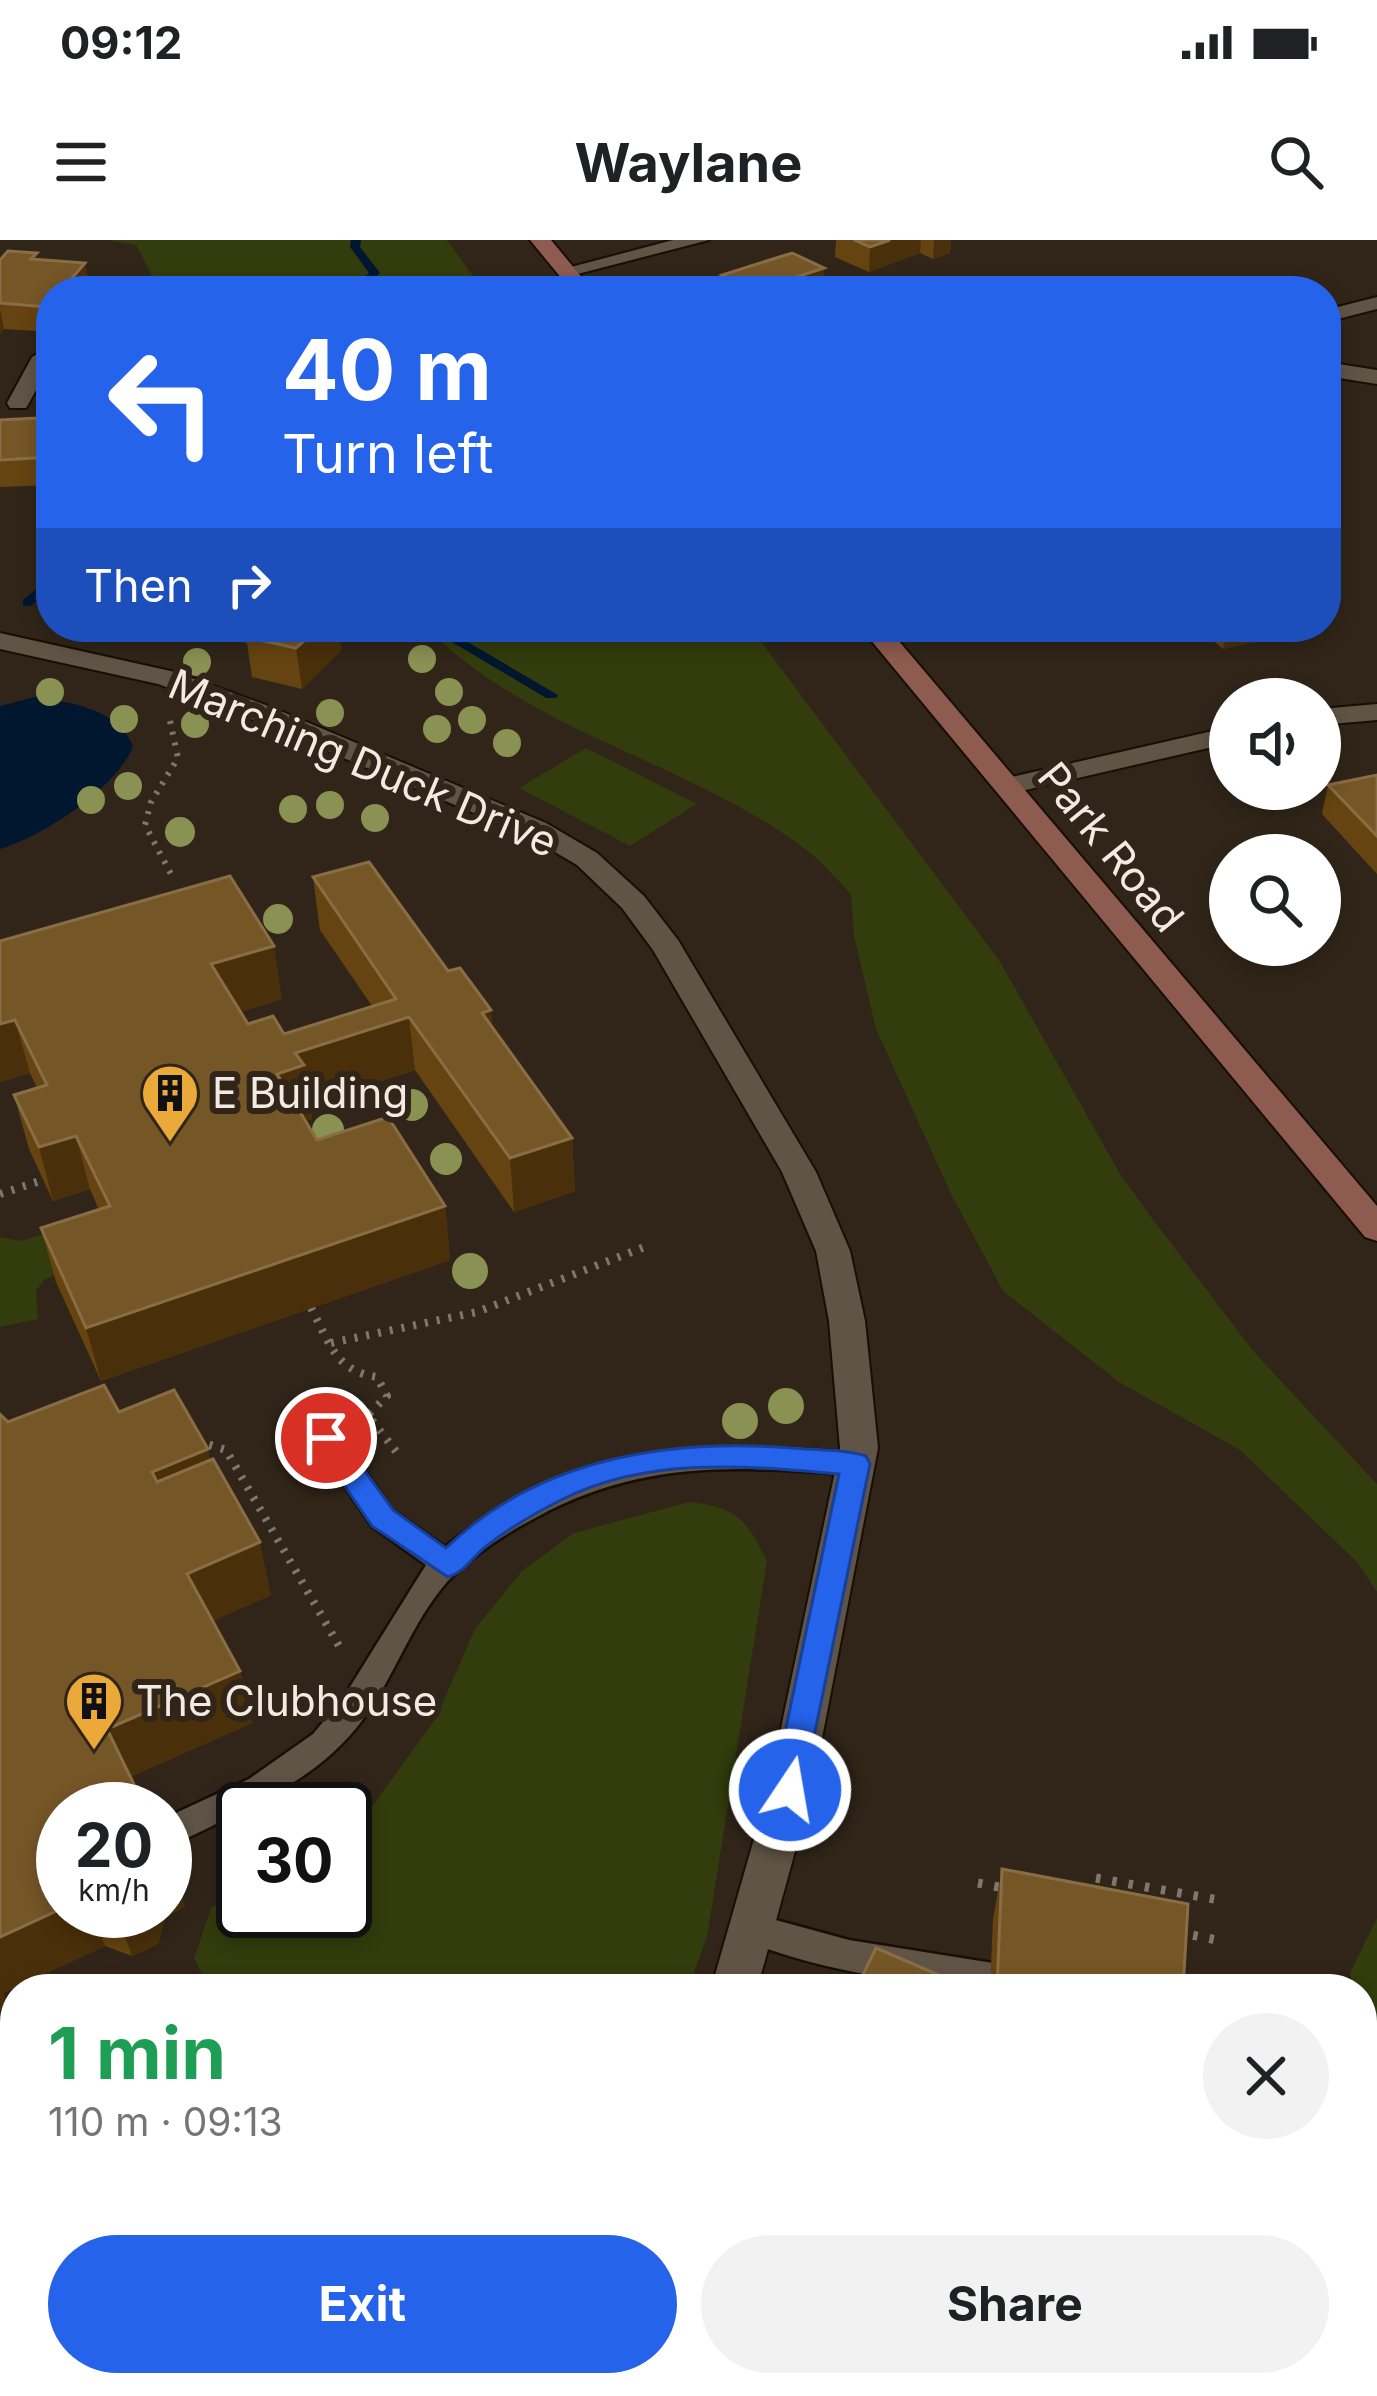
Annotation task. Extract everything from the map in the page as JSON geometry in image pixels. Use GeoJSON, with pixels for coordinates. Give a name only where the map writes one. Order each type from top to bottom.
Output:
{"type":"FeatureCollection","features":[{"type":"Feature","properties":{"kind":"main road"},"geometry":{"type":"LineString","coordinates":[[540,240],[570,276]]}},
{"type":"Feature","properties":{"kind":"main road","name":"Park Road"},"geometry":{"type":"LineString","coordinates":[[886,642],[1377,1229]]}},
{"type":"Feature","properties":{"kind":"street"},"geometry":{"type":"LineString","coordinates":[[566,272],[699,240]]}},
{"type":"Feature","properties":{"kind":"street"},"geometry":{"type":"LineString","coordinates":[[1341,312],[1377,304]]}},
{"type":"Feature","properties":{"kind":"street"},"geometry":{"type":"LineString","coordinates":[[18,403],[36,369]]}},
{"type":"Feature","properties":{"kind":"street"},"geometry":{"type":"LineString","coordinates":[[1341,371],[1377,377]]}},
{"type":"Feature","properties":{"kind":"street"},"geometry":{"type":"LineString","coordinates":[[0,379],[30,380]]}},
{"type":"Feature","properties":{"kind":"street","name":"Marching Duck Drive"},"geometry":{"type":"LineString","coordinates":[[0,641],[166,678],[261,713],[536,829],[587,860],[633,902],[667,947],[799,1172],[832,1251],[847,1322],[859,1448],[790,1790],[739,1974]]}},
{"type":"Feature","properties":{"kind":"street"},"geometry":{"type":"LineString","coordinates":[[1341,715],[1377,712]]}},
{"type":"Feature","properties":{"kind":"street"},"geometry":{"type":"LineString","coordinates":[[1008,786],[1209,740]]}},
{"type":"Feature","properties":{"kind":"lane"},"geometry":{"type":"LineString","coordinates":[[326,1438],[382,1518],[448,1565]]}},
{"type":"Feature","properties":{"kind":"lane"},"geometry":{"type":"LineString","coordinates":[[192,1820],[297,1767],[341,1725],[429,1583],[475,1539],[554,1491],[630,1463],[727,1454],[856,1464]]}},
{"type":"Feature","properties":{"kind":"lane"},"geometry":{"type":"LineString","coordinates":[[754,1929],[849,1956],[961,1974]]}},
{"type":"Feature","properties":{"kind":"path"},"geometry":{"type":"LineString","coordinates":[[167,718],[178,745],[178,769],[146,810],[145,824],[172,876]]}},
{"type":"Feature","properties":{"kind":"path"},"geometry":{"type":"LineString","coordinates":[[0,1194],[43,1180]]}},
{"type":"Feature","properties":{"kind":"path"},"geometry":{"type":"LineString","coordinates":[[331,1342],[508,1302],[646,1246]]}},
{"type":"Feature","properties":{"kind":"path"},"geometry":{"type":"LineString","coordinates":[[311,1308],[351,1373],[376,1376],[384,1387],[387,1396],[368,1415],[401,1457]]}},
{"type":"Feature","properties":{"kind":"path"},"geometry":{"type":"LineString","coordinates":[[188,1440],[226,1450],[339,1646]]}},
{"type":"Feature","properties":{"kind":"path"},"geometry":{"type":"LineString","coordinates":[[1096,1878],[1219,1900]]}},
{"type":"Feature","properties":{"kind":"path"},"geometry":{"type":"LineString","coordinates":[[978,1883],[1024,1892]]}},
{"type":"Feature","properties":{"kind":"path"},"geometry":{"type":"LineString","coordinates":[[1154,1928],[1217,1940]]}},
{"type":"Feature","properties":{"kind":"green space"},"geometry":{"type":"Polygon","coordinates":[[[107,240],[447,240],[473,276],[152,276],[136,245],[107,240]]]}},
{"type":"Feature","properties":{"kind":"green space"},"geometry":{"type":"Polygon","coordinates":[[[443,642],[761,642],[999,960],[1119,1172],[1151,1217],[1254,1352],[1377,1484],[1377,1592],[1357,1562],[1240,1450],[1119,1382],[1003,1291],[951,1194],[876,1029],[854,936],[851,894],[823,865],[759,819],[561,721],[467,663],[443,642]]]}},
{"type":"Feature","properties":{"kind":"green space"},"geometry":{"type":"Polygon","coordinates":[[[586,748],[697,804],[630,846],[519,788],[586,748]]]}},
{"type":"Feature","properties":{"kind":"green space"},"geometry":{"type":"Polygon","coordinates":[[[76,1224],[79,1264],[44,1280],[36,1291],[38,1319],[0,1327],[0,1237],[21,1241],[76,1224]]]}},
{"type":"Feature","properties":{"kind":"green space"},"geometry":{"type":"Polygon","coordinates":[[[689,1502],[718,1507],[738,1517],[767,1561],[707,1937],[693,1974],[202,1974],[194,1958],[216,1905],[216,1938],[372,1938],[372,1807],[436,1718],[475,1629],[522,1571],[574,1533],[689,1502]]]}},
{"type":"Feature","properties":{"kind":"green space"},"geometry":{"type":"Polygon","coordinates":[[[1377,1918],[1377,1974],[1350,1973],[1377,1918]]]}},
{"type":"Feature","properties":{"kind":"water"},"geometry":{"type":"Polygon","coordinates":[[[35,697],[105,715],[133,746],[112,778],[77,808],[36,834],[0,849],[0,706],[35,697]]]}},
{"type":"Feature","properties":{"kind":"building"},"geometry":{"type":"Polygon","coordinates":[[[854,240],[890,240],[870,247],[854,240]]]}},
{"type":"Feature","properties":{"kind":"building"},"geometry":{"type":"Polygon","coordinates":[[[8,251],[37,253],[31,259],[85,263],[74,276],[36,276],[36,306],[0,303],[0,260],[8,251]]]}},
{"type":"Feature","properties":{"kind":"building"},"geometry":{"type":"Polygon","coordinates":[[[792,253],[824,268],[800,276],[722,275],[792,253]]]}},
{"type":"Feature","properties":{"kind":"building"},"geometry":{"type":"Polygon","coordinates":[[[36,418],[36,458],[0,460],[0,420],[36,418]]]}},
{"type":"Feature","properties":{"kind":"building"},"geometry":{"type":"Polygon","coordinates":[[[269,642],[303,642],[296,648],[269,642]]]}},
{"type":"Feature","properties":{"kind":"building"},"geometry":{"type":"Polygon","coordinates":[[[1377,775],[1377,836],[1341,799],[1341,782],[1377,775]]]}},
{"type":"Feature","properties":{"kind":"building","name":"E Building"},"geometry":{"type":"Polygon","coordinates":[[[369,862],[448,971],[460,968],[491,1010],[482,1013],[572,1138],[510,1158],[409,1017],[295,1053],[304,1065],[277,1074],[317,1140],[388,1117],[445,1206],[86,1328],[41,1228],[110,1206],[76,1136],[39,1147],[14,1095],[47,1085],[15,1020],[0,1024],[0,941],[230,876],[274,946],[211,964],[248,1024],[273,1016],[284,1034],[396,999],[313,877],[369,862]]]}},
{"type":"Feature","properties":{"kind":"building","name":"The Clubhouse"},"geometry":{"type":"Polygon","coordinates":[[[104,1385],[119,1412],[174,1390],[208,1449],[152,1472],[157,1482],[213,1459],[260,1542],[187,1574],[240,1671],[107,1729],[133,1782],[36,1782],[36,1920],[0,1937],[0,1414],[8,1422],[104,1385]]]}},
{"type":"Feature","properties":{"kind":"building"},"geometry":{"type":"Polygon","coordinates":[[[1002,1869],[1188,1904],[1184,1974],[998,1974],[1002,1869]]]}},
{"type":"Feature","properties":{"kind":"building"},"geometry":{"type":"Polygon","coordinates":[[[876,1948],[936,1974],[863,1974],[876,1948]]]}},
{"type":"Feature","properties":{"kind":"waterway"},"geometry":{"type":"LineString","coordinates":[[356,240],[355,247],[375,273],[372,276]]}},
{"type":"Feature","properties":{"kind":"waterway"},"geometry":{"type":"LineString","coordinates":[[27,603],[36,595]]}},
{"type":"Feature","properties":{"kind":"waterway"},"geometry":{"type":"LineString","coordinates":[[459,642],[551,695]]}},
{"type":"Feature","properties":{"kind":"place","name":"E Building"},"geometry":{"type":"Point","coordinates":[170,1144]}},
{"type":"Feature","properties":{"kind":"place","name":"The Clubhouse"},"geometry":{"type":"Point","coordinates":[94,1752]}},
{"type":"Feature","properties":{"kind":"route"},"geometry":{"type":"LineString","coordinates":[[326,1438],[382,1518],[448,1565],[475,1539],[554,1491],[630,1463],[727,1454],[856,1464],[790,1790]]}}]}
